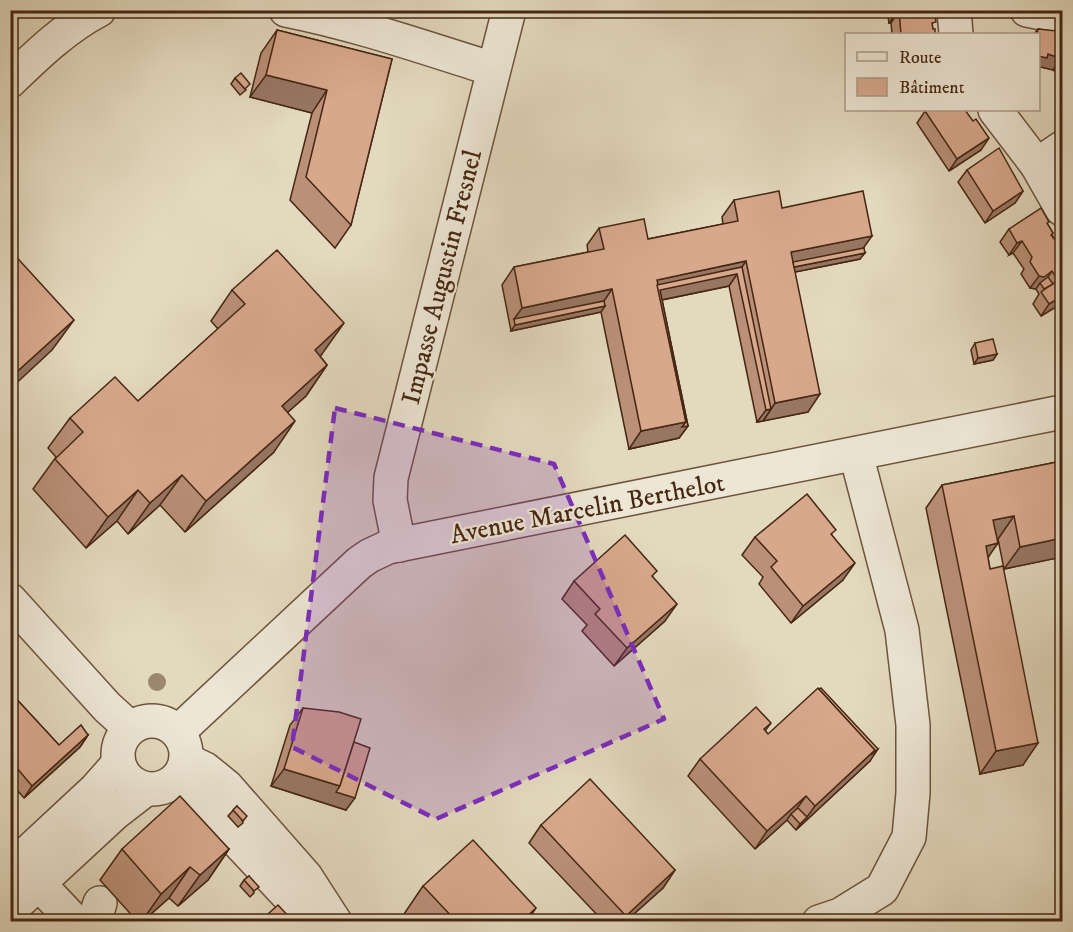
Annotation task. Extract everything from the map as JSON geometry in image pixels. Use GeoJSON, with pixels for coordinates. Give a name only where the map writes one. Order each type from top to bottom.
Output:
{"type":"FeatureCollection","features":[{"type":"Feature","properties":{"kind":"street"},"geometry":{"type":"LineString","coordinates":[[10,81],[66,31],[99,10]]}},
{"type":"Feature","properties":{"kind":"street"},"geometry":{"type":"LineString","coordinates":[[286,10],[377,32],[493,69]]}},
{"type":"Feature","properties":{"kind":"street","name":"Impasse Augustin Fresnel"},"geometry":{"type":"LineString","coordinates":[[399,545],[390,500],[392,478],[508,10]]}},
{"type":"Feature","properties":{"kind":"street"},"geometry":{"type":"LineString","coordinates":[[954,10],[956,33]]}},
{"type":"Feature","properties":{"kind":"street"},"geometry":{"type":"LineString","coordinates":[[1027,10],[1062,17]]}},
{"type":"Feature","properties":{"kind":"street"},"geometry":{"type":"LineString","coordinates":[[996,111],[1050,157],[1062,209]]}},
{"type":"Feature","properties":{"kind":"street","name":"Avenue Marcelin Berthelot"},"geometry":{"type":"LineString","coordinates":[[180,757],[359,563],[378,551],[1062,412]]}},
{"type":"Feature","properties":{"kind":"street"},"geometry":{"type":"LineString","coordinates":[[819,921],[840,915],[882,889],[909,837],[913,793],[913,725],[902,630],[856,454]]}},
{"type":"Feature","properties":{"kind":"street"},"geometry":{"type":"LineString","coordinates":[[10,600],[107,707],[130,728]]}},
{"type":"Feature","properties":{"kind":"street"},"geometry":{"type":"LineString","coordinates":[[147,789],[129,780],[118,764],[117,754],[123,735],[130,728],[139,723],[160,721],[180,757],[313,921]]}},
{"type":"Feature","properties":{"kind":"street"},"geometry":{"type":"LineString","coordinates":[[10,910],[115,813],[147,789],[163,787],[180,757]]}},
{"type":"Feature","properties":{"kind":"street"},"geometry":{"type":"LineString","coordinates":[[180,757],[205,769],[226,786],[306,876],[335,921]]}},
{"type":"Feature","properties":{"kind":"street"},"geometry":{"type":"LineString","coordinates":[[10,869],[96,789],[118,764]]}},
{"type":"Feature","properties":{"kind":"street"},"geometry":{"type":"LineString","coordinates":[[39,884],[90,915]]}},
{"type":"Feature","properties":{"kind":"highlighted area"},"geometry":{"type":"Polygon","coordinates":[[[335,408],[554,464],[664,719],[436,819],[292,747],[335,408]]]}},
{"type":"Feature","properties":{"kind":"building"},"geometry":{"type":"Polygon","coordinates":[[[934,10],[936,22],[932,23],[935,33],[901,33],[899,11],[897,11],[934,10]]]}},
{"type":"Feature","properties":{"kind":"building"},"geometry":{"type":"Polygon","coordinates":[[[1038,29],[1062,33],[1062,59],[1048,54],[1047,58],[1040,56],[1040,33],[1037,33],[1038,29]]]}},
{"type":"Feature","properties":{"kind":"building"},"geometry":{"type":"Polygon","coordinates":[[[277,30],[392,59],[351,225],[306,177],[327,90],[266,75],[277,30]]]}},
{"type":"Feature","properties":{"kind":"building"},"geometry":{"type":"Polygon","coordinates":[[[241,73],[250,84],[245,89],[235,78],[241,73]]]}},
{"type":"Feature","properties":{"kind":"building"},"geometry":{"type":"Polygon","coordinates":[[[925,111],[966,111],[973,121],[976,119],[989,138],[957,159],[925,111]]]}},
{"type":"Feature","properties":{"kind":"building"},"geometry":{"type":"Polygon","coordinates":[[[999,148],[1023,191],[993,211],[967,170],[999,148]]]}},
{"type":"Feature","properties":{"kind":"building"},"geometry":{"type":"Polygon","coordinates":[[[779,191],[782,208],[863,191],[872,236],[791,252],[820,394],[775,403],[746,261],[657,280],[686,422],[641,431],[612,289],[522,308],[514,267],[604,249],[599,228],[644,219],[648,239],[738,221],[734,200],[779,191]]]}},
{"type":"Feature","properties":{"kind":"building"},"geometry":{"type":"Polygon","coordinates":[[[1041,208],[1049,222],[1047,223],[1053,233],[1051,235],[1062,246],[1062,296],[1049,304],[1041,292],[1058,280],[1052,271],[1044,277],[1039,276],[1030,262],[1032,257],[1022,241],[1017,243],[1009,229],[1041,208]]]}},
{"type":"Feature","properties":{"kind":"building"},"geometry":{"type":"Polygon","coordinates":[[[864,248],[865,253],[794,267],[793,262],[864,248]]]}},
{"type":"Feature","properties":{"kind":"building"},"geometry":{"type":"Polygon","coordinates":[[[10,250],[74,320],[10,378],[10,250]]]}},
{"type":"Feature","properties":{"kind":"building"},"geometry":{"type":"Polygon","coordinates":[[[277,250],[344,323],[315,350],[327,365],[282,406],[295,421],[206,501],[182,475],[150,503],[138,490],[108,517],[55,459],[83,432],[70,418],[115,377],[138,401],[245,304],[232,290],[277,250]]]}},
{"type":"Feature","properties":{"kind":"building"},"geometry":{"type":"Polygon","coordinates":[[[742,267],[771,409],[766,410],[737,274],[660,290],[688,426],[682,427],[686,422],[657,285],[742,267]]]}},
{"type":"Feature","properties":{"kind":"building"},"geometry":{"type":"Polygon","coordinates":[[[1048,277],[1053,284],[1044,289],[1040,283],[1048,277]]]}},
{"type":"Feature","properties":{"kind":"building"},"geometry":{"type":"Polygon","coordinates":[[[604,301],[605,306],[515,325],[514,319],[604,301]]]}},
{"type":"Feature","properties":{"kind":"building"},"geometry":{"type":"Polygon","coordinates":[[[993,339],[997,354],[978,358],[975,343],[993,339]]]}},
{"type":"Feature","properties":{"kind":"building"},"geometry":{"type":"Polygon","coordinates":[[[1062,461],[1062,538],[1020,547],[1014,516],[993,520],[998,543],[986,546],[990,569],[1003,566],[1038,743],[996,751],[942,485],[1062,461]]]}},
{"type":"Feature","properties":{"kind":"building"},"geometry":{"type":"Polygon","coordinates":[[[807,494],[836,530],[831,534],[855,563],[803,606],[771,567],[777,561],[755,537],[807,494]]]}},
{"type":"Feature","properties":{"kind":"building"},"geometry":{"type":"Polygon","coordinates":[[[625,535],[657,571],[652,576],[677,604],[627,648],[595,614],[600,609],[574,581],[625,535]]]}},
{"type":"Feature","properties":{"kind":"building"},"geometry":{"type":"Polygon","coordinates":[[[818,688],[875,750],[815,806],[806,796],[767,831],[700,759],[756,707],[771,723],[764,729],[768,734],[818,688]]]}},
{"type":"Feature","properties":{"kind":"building"},"geometry":{"type":"Polygon","coordinates":[[[821,688],[878,749],[871,755],[875,750],[819,689],[821,688]]]}},
{"type":"Feature","properties":{"kind":"building"},"geometry":{"type":"Polygon","coordinates":[[[10,692],[59,745],[81,725],[88,735],[32,786],[10,762],[10,692]]]}},
{"type":"Feature","properties":{"kind":"building"},"geometry":{"type":"Polygon","coordinates":[[[303,708],[339,712],[361,719],[340,786],[284,769],[303,708]]]}},
{"type":"Feature","properties":{"kind":"building"},"geometry":{"type":"Polygon","coordinates":[[[354,742],[370,748],[355,798],[336,792],[354,742]]]}},
{"type":"Feature","properties":{"kind":"building"},"geometry":{"type":"Polygon","coordinates":[[[590,779],[675,870],[626,916],[541,825],[590,779]]]}},
{"type":"Feature","properties":{"kind":"building"},"geometry":{"type":"Polygon","coordinates":[[[180,796],[229,849],[200,875],[190,867],[161,894],[122,849],[180,796]]]}},
{"type":"Feature","properties":{"kind":"building"},"geometry":{"type":"Polygon","coordinates":[[[237,806],[247,816],[243,821],[233,810],[237,806]]]}},
{"type":"Feature","properties":{"kind":"building"},"geometry":{"type":"Polygon","coordinates":[[[798,808],[807,817],[800,824],[791,814],[798,808]]]}},
{"type":"Feature","properties":{"kind":"building"},"geometry":{"type":"Polygon","coordinates":[[[473,840],[536,908],[522,921],[456,921],[423,886],[473,840]]]}},
{"type":"Feature","properties":{"kind":"building"},"geometry":{"type":"Polygon","coordinates":[[[249,876],[259,887],[254,891],[244,880],[249,876]]]}},
{"type":"Feature","properties":{"kind":"building"},"geometry":{"type":"Polygon","coordinates":[[[278,905],[293,921],[260,921],[278,905]]]}}]}
